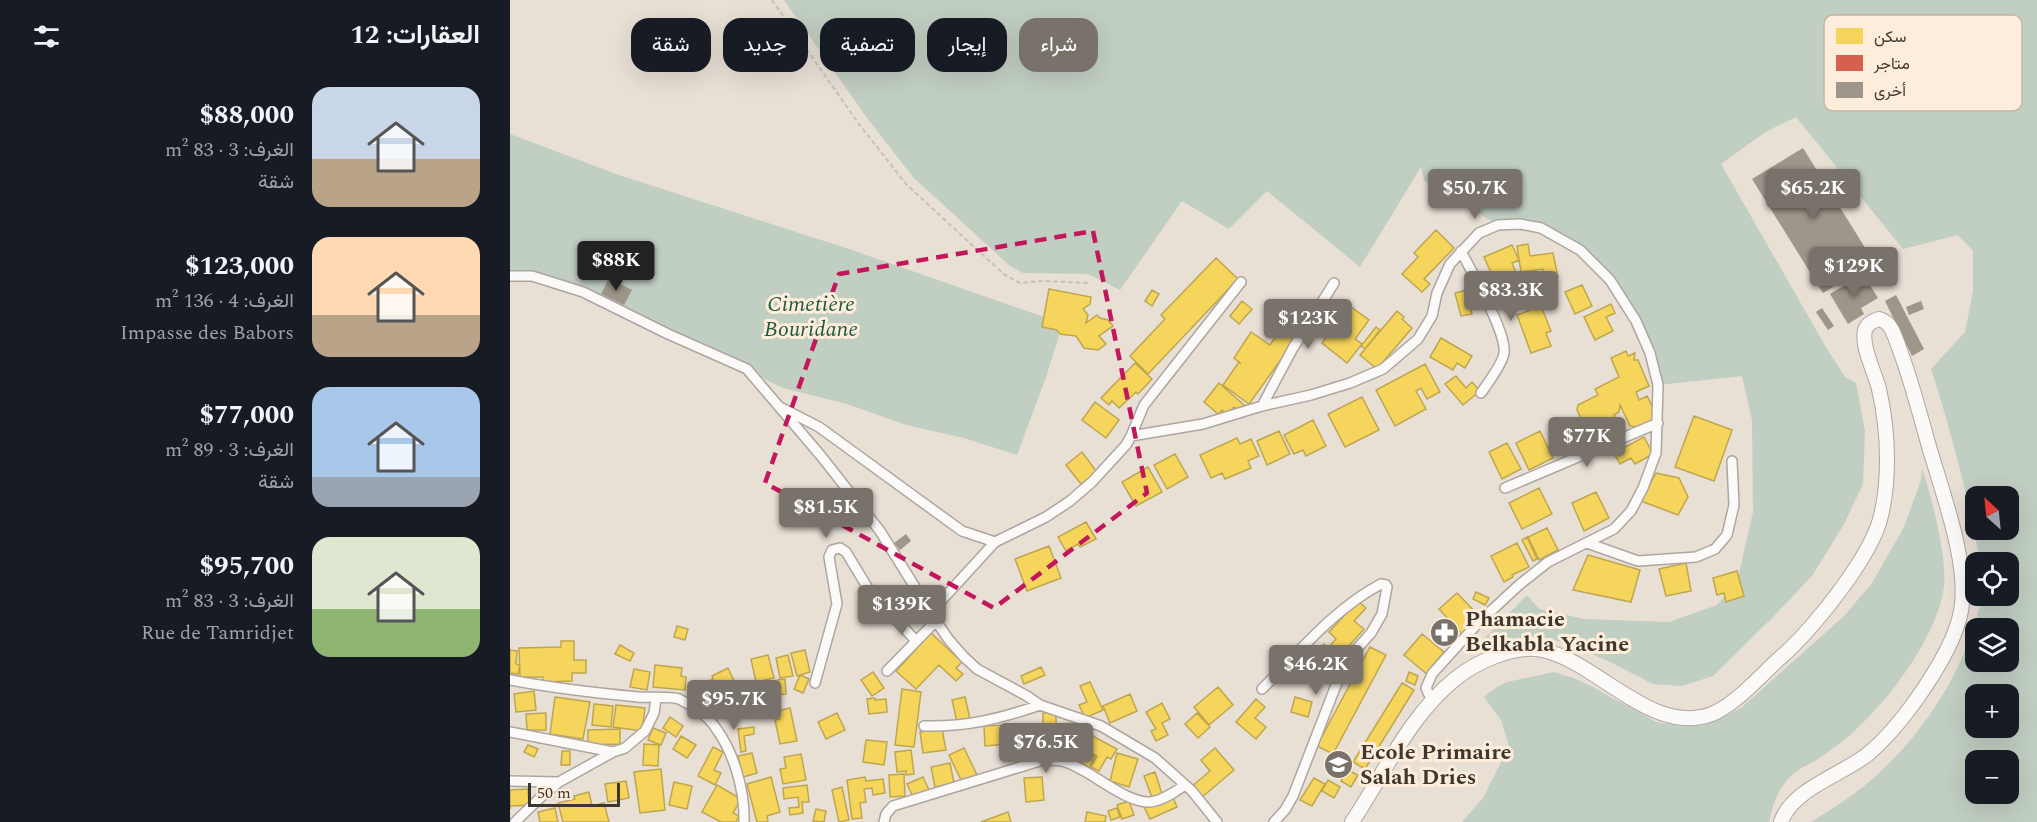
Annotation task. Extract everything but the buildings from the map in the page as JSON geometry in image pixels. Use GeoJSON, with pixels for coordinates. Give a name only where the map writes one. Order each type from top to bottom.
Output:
{"type":"FeatureCollection","features":[{"type":"Feature","properties":{"kind":"main road"},"geometry":{"type":"LineString","coordinates":[[1352,822],[1408,732],[1432,701],[1455,679],[1484,660],[1512,652],[1540,649],[1585,669],[1617,691],[1672,717],[1692,718],[1712,714],[1731,702],[1784,655],[1833,598],[1870,544],[1879,523],[1887,478],[1887,455],[1882,408],[1865,343],[1865,330],[1870,323],[1879,319],[1887,322],[1892,330],[1909,375],[1939,476],[1960,564],[1961,610],[1956,628],[1939,662],[1916,700],[1886,737],[1852,766],[1796,798],[1785,812],[1781,822]]}},
{"type":"Feature","properties":{"kind":"street"},"geometry":{"type":"LineString","coordinates":[[1131,436],[1203,424],[1262,406],[1311,395],[1350,383],[1383,369],[1418,339],[1432,316],[1437,293],[1450,264],[1479,233],[1498,225],[1520,224],[1542,228],[1581,250],[1610,280],[1641,332],[1650,353],[1658,385],[1656,453],[1643,488],[1631,511],[1614,529],[1548,562],[1478,623],[1432,674],[1426,688],[1432,701]]}},
{"type":"Feature","properties":{"kind":"street"},"geometry":{"type":"LineString","coordinates":[[1461,251],[1498,327],[1504,346],[1504,355],[1481,393]]}},
{"type":"Feature","properties":{"kind":"street"},"geometry":{"type":"LineString","coordinates":[[510,276],[532,276],[583,292],[747,369],[841,480],[880,531],[949,640],[977,669],[1028,696],[1040,705],[1101,726],[1155,758],[1192,791],[1217,822]]}},
{"type":"Feature","properties":{"kind":"street"},"geometry":{"type":"LineString","coordinates":[[887,671],[916,640],[994,542],[1046,517],[1070,501],[1092,482],[1126,445],[1144,405],[1241,282]]}},
{"type":"Feature","properties":{"kind":"street"},"geometry":{"type":"LineString","coordinates":[[1262,406],[1293,348],[1334,283]]}},
{"type":"Feature","properties":{"kind":"street"},"geometry":{"type":"LineString","coordinates":[[777,405],[819,428],[962,531],[994,542]]}},
{"type":"Feature","properties":{"kind":"street"},"geometry":{"type":"LineString","coordinates":[[1505,488],[1658,423]]}},
{"type":"Feature","properties":{"kind":"street"},"geometry":{"type":"LineString","coordinates":[[1587,543],[1638,561],[1696,557],[1715,549],[1727,535],[1734,505],[1732,461]]}},
{"type":"Feature","properties":{"kind":"street"},"geometry":{"type":"LineString","coordinates":[[815,683],[837,604],[829,557],[832,550],[840,548],[846,552],[869,591],[916,640]]}},
{"type":"Feature","properties":{"kind":"street"},"geometry":{"type":"LineString","coordinates":[[1262,689],[1321,629],[1362,594],[1382,584],[1388,587],[1382,614],[1371,633],[1345,662],[1293,796],[1285,810],[1274,822]]}},
{"type":"Feature","properties":{"kind":"street"},"geometry":{"type":"LineString","coordinates":[[510,680],[568,690],[677,698],[714,724],[727,748],[745,807],[744,822]]}},
{"type":"Feature","properties":{"kind":"street"},"geometry":{"type":"LineString","coordinates":[[515,822],[559,782],[613,752],[625,748],[645,731],[654,713],[656,698]]}},
{"type":"Feature","properties":{"kind":"street"},"geometry":{"type":"LineString","coordinates":[[924,726],[951,727],[1000,719],[1040,705]]}},
{"type":"Feature","properties":{"kind":"street"},"geometry":{"type":"LineString","coordinates":[[510,732],[613,752]]}},
{"type":"Feature","properties":{"kind":"street"},"geometry":{"type":"LineString","coordinates":[[884,822],[886,814],[893,806],[1043,760],[1062,761],[1130,797],[1148,803],[1167,796],[1185,785]]}},
{"type":"Feature","properties":{"kind":"street"},"geometry":{"type":"LineString","coordinates":[[510,782],[559,782]]}},
{"type":"Feature","properties":{"kind":"path"},"geometry":{"type":"LineString","coordinates":[[772,0],[859,124],[906,184],[1005,275],[1020,283],[1041,281],[1088,284]]}},
{"type":"Feature","properties":{"kind":"highlighted area"},"geometry":{"type":"Polygon","coordinates":[[[1093,231],[1147,493],[994,608],[765,483],[839,274],[1093,231]]]}},
{"type":"Feature","properties":{"kind":"green space"},"geometry":{"type":"Polygon","coordinates":[[[784,0],[2037,0],[2037,822],[1812,822],[1869,782],[1897,755],[1930,714],[1957,669],[1965,650],[1965,672],[2019,672],[2019,618],[1977,618],[1980,606],[2019,606],[2019,552],[1978,552],[1976,540],[2019,540],[2019,486],[1965,486],[1965,491],[1931,369],[1965,332],[1973,291],[1973,251],[1958,235],[1903,249],[1796,117],[1767,131],[1721,164],[1827,349],[1845,377],[1856,383],[1865,431],[1863,484],[1844,524],[1812,576],[1713,676],[1682,686],[1653,684],[1570,644],[1537,636],[1477,646],[1527,595],[1539,609],[1584,619],[1669,622],[1717,605],[1737,582],[1753,512],[1752,420],[1742,376],[1658,385],[1650,353],[1610,280],[1580,250],[1541,228],[1498,225],[1424,180],[1421,167],[1360,267],[1267,191],[1229,229],[1182,201],[1120,290],[1088,274],[1023,273],[1010,266],[913,177],[835,72],[915,72],[915,18],[820,18],[820,51],[808,34],[808,18],[797,18],[784,0]]]}},
{"type":"Feature","properties":{"kind":"green space","name":"Cimetière Bouridane"},"geometry":{"type":"Polygon","coordinates":[[[510,134],[616,174],[849,249],[1047,318],[1055,325],[1059,336],[1017,455],[964,438],[906,425],[847,404],[783,388],[614,306],[510,270],[510,134]]]}},
{"type":"Feature","properties":{"kind":"green space"},"geometry":{"type":"Polygon","coordinates":[[[1922,469],[1938,527],[1944,574],[1940,606],[1931,628],[1906,671],[1875,711],[1843,741],[1788,779],[1777,796],[1769,822],[1462,822],[1483,798],[1509,746],[1501,720],[1484,697],[1497,687],[1507,682],[1554,672],[1589,685],[1656,722],[1680,726],[1702,726],[1741,708],[1844,616],[1872,583],[1904,527],[1921,480],[1922,469]]]}},
{"type":"Feature","properties":{"kind":"place","name":"Phamacie Belkabla Yacine"},"geometry":{"type":"Point","coordinates":[1444,632]}},
{"type":"Feature","properties":{"kind":"place","name":"Ecole Primaire Salah Dries"},"geometry":{"type":"Point","coordinates":[1339,765]}}]}
